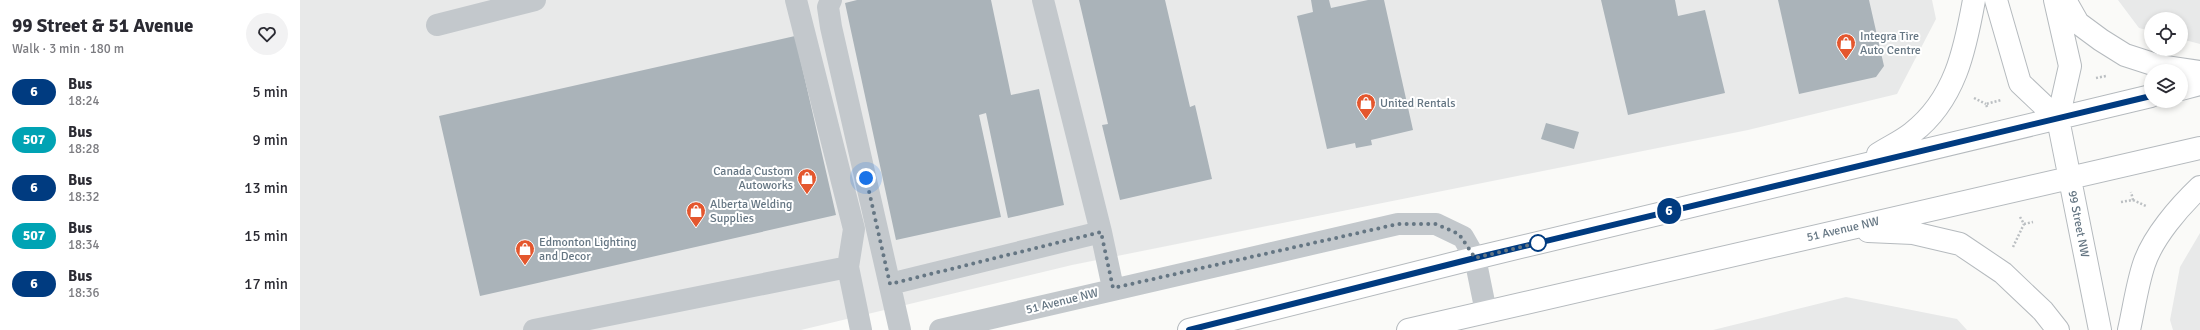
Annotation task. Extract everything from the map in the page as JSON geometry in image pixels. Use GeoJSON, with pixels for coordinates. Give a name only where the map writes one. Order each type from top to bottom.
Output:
{"type":"FeatureCollection","features":[{"type":"Feature","properties":{"kind":"main road"},"geometry":{"type":"LineString","coordinates":[[1862,164],[1913,133],[1938,107],[1951,86],[1959,68],[1968,37],[1974,0]]}},
{"type":"Feature","properties":{"kind":"main road"},"geometry":{"type":"LineString","coordinates":[[1996,0],[2020,83],[2058,118]]}},
{"type":"Feature","properties":{"kind":"main road","name":"99 Street NW"},"geometry":{"type":"LineString","coordinates":[[2055,0],[2070,66],[2058,118],[2100,330]]}},
{"type":"Feature","properties":{"kind":"main road"},"geometry":{"type":"LineString","coordinates":[[2065,0],[2078,22],[2100,40],[2125,55],[2159,66],[2200,72]]}},
{"type":"Feature","properties":{"kind":"main road"},"geometry":{"type":"LineString","coordinates":[[2188,87],[2200,84]]}},
{"type":"Feature","properties":{"kind":"main road"},"geometry":{"type":"LineString","coordinates":[[1202,328],[1475,258],[1862,164],[2144,98]]}},
{"type":"Feature","properties":{"kind":"main road","name":"51 Avenue NW"},"geometry":{"type":"LineString","coordinates":[[1408,330],[1837,230],[2070,179],[2200,148]]}},
{"type":"Feature","properties":{"kind":"main road"},"geometry":{"type":"LineString","coordinates":[[2129,330],[2144,263],[2160,234],[2183,203],[2200,187]]}},
{"type":"Feature","properties":{"kind":"main road"},"geometry":{"type":"LineString","coordinates":[[1837,230],[1913,233],[1960,244],[2003,273],[2043,311],[2058,330]]}},
{"type":"Feature","properties":{"kind":"street"},"geometry":{"type":"LineString","coordinates":[[437,25],[535,0]]}},
{"type":"Feature","properties":{"kind":"street"},"geometry":{"type":"LineString","coordinates":[[796,0],[854,229],[848,267],[861,330]]}},
{"type":"Feature","properties":{"kind":"street"},"geometry":{"type":"LineString","coordinates":[[831,0],[828,7],[830,27],[900,330]]}},
{"type":"Feature","properties":{"kind":"street"},"geometry":{"type":"LineString","coordinates":[[1043,0],[1101,232],[1113,288]]}},
{"type":"Feature","properties":{"kind":"street","name":"51 Avenue NW"},"geometry":{"type":"LineString","coordinates":[[940,330],[1113,288],[1398,224],[1436,224],[1459,234],[1475,258],[1486,312]]}},
{"type":"Feature","properties":{"kind":"street"},"geometry":{"type":"LineString","coordinates":[[890,284],[1101,232]]}},
{"type":"Feature","properties":{"kind":"street"},"geometry":{"type":"LineString","coordinates":[[534,330],[848,267]]}},
{"type":"Feature","properties":{"kind":"path"},"geometry":{"type":"LineString","coordinates":[[2093,79],[2107,76]]}},
{"type":"Feature","properties":{"kind":"path"},"geometry":{"type":"LineString","coordinates":[[1969,95],[1986,104]]}},
{"type":"Feature","properties":{"kind":"path"},"geometry":{"type":"LineString","coordinates":[[2121,202],[2133,200],[2130,188]]}},
{"type":"Feature","properties":{"kind":"path"},"geometry":{"type":"LineString","coordinates":[[2017,211],[2024,224]]}},
{"type":"Feature","properties":{"kind":"path"},"geometry":{"type":"LineString","coordinates":[[2024,224],[2033,222]]}},
{"type":"Feature","properties":{"kind":"path"},"geometry":{"type":"LineString","coordinates":[[2011,252],[2024,224]]}},
{"type":"Feature","properties":{"kind":"shaded area"},"geometry":{"type":"Polygon","coordinates":[[[300,0],[1932,0],[1936,19],[1897,94],[1748,130],[1072,265],[801,330],[300,330],[300,0]]]}},
{"type":"Feature","properties":{"kind":"shaded area"},"geometry":{"type":"Polygon","coordinates":[[[2118,0],[2200,0],[2200,44],[2188,41],[2188,12],[2144,12],[2144,29],[2139,28],[2118,0]]]}},
{"type":"Feature","properties":{"kind":"shaded area"},"geometry":{"type":"Polygon","coordinates":[[[2200,233],[2200,330],[2173,330],[2170,320],[2180,267],[2200,233]]]}},
{"type":"Feature","properties":{"kind":"shaded area"},"geometry":{"type":"Polygon","coordinates":[[[1846,297],[1957,319],[1967,330],[1713,330],[1846,297]]]}},
{"type":"Feature","properties":{"kind":"building"},"geometry":{"type":"Polygon","coordinates":[[[857,0],[991,0],[1011,95],[1039,89],[1064,205],[1008,218],[986,113],[979,115],[1001,217],[896,240],[845,3],[857,0]]]}},
{"type":"Feature","properties":{"kind":"building"},"geometry":{"type":"Polygon","coordinates":[[[1079,0],[1165,0],[1190,107],[1195,105],[1212,179],[1120,200],[1102,125],[1108,124],[1079,0]]]}},
{"type":"Feature","properties":{"kind":"building"},"geometry":{"type":"Polygon","coordinates":[[[1311,0],[1329,0],[1331,8],[1368,0],[1384,0],[1413,130],[1371,140],[1372,145],[1356,148],[1355,143],[1327,149],[1297,16],[1313,12],[1311,0]]]}},
{"type":"Feature","properties":{"kind":"building"},"geometry":{"type":"Polygon","coordinates":[[[1601,0],[1675,0],[1678,16],[1705,10],[1725,93],[1628,115],[1601,0]]]}},
{"type":"Feature","properties":{"kind":"building"},"geometry":{"type":"Polygon","coordinates":[[[1778,0],[1869,0],[1884,66],[1876,77],[1799,94],[1778,0]]]}},
{"type":"Feature","properties":{"kind":"building"},"geometry":{"type":"Polygon","coordinates":[[[795,36],[836,215],[480,296],[439,116],[795,36]]]}},
{"type":"Feature","properties":{"kind":"building"},"geometry":{"type":"Polygon","coordinates":[[[1546,123],[1579,132],[1574,149],[1541,139],[1546,123]]]}},
{"type":"Feature","properties":{"kind":"bus line","name":"6"},"geometry":{"type":"LineString","coordinates":[[1189,330],[1475,258],[1862,164],[2144,98]]}},
{"type":"Feature","properties":{"kind":"place","name":"Integra Tire Auto Centre"},"geometry":{"type":"Point","coordinates":[1846,60]}},
{"type":"Feature","properties":{"kind":"place","name":"United Rentals"},"geometry":{"type":"Point","coordinates":[1366,120]}},
{"type":"Feature","properties":{"kind":"place","name":"Canada Custom Autoworks"},"geometry":{"type":"Point","coordinates":[807,195]}},
{"type":"Feature","properties":{"kind":"place","name":"Alberta Welding Supplies"},"geometry":{"type":"Point","coordinates":[696,228]}},
{"type":"Feature","properties":{"kind":"place","name":"Edmonton Lighting and Decor"},"geometry":{"type":"Point","coordinates":[525,266]}},
{"type":"Feature","properties":{"kind":"route"},"geometry":{"type":"LineString","coordinates":[[866,178],[890,284],[1101,232],[1113,288],[1398,224],[1436,224],[1459,234],[1463,237],[1475,258],[1538,243]]}}]}
